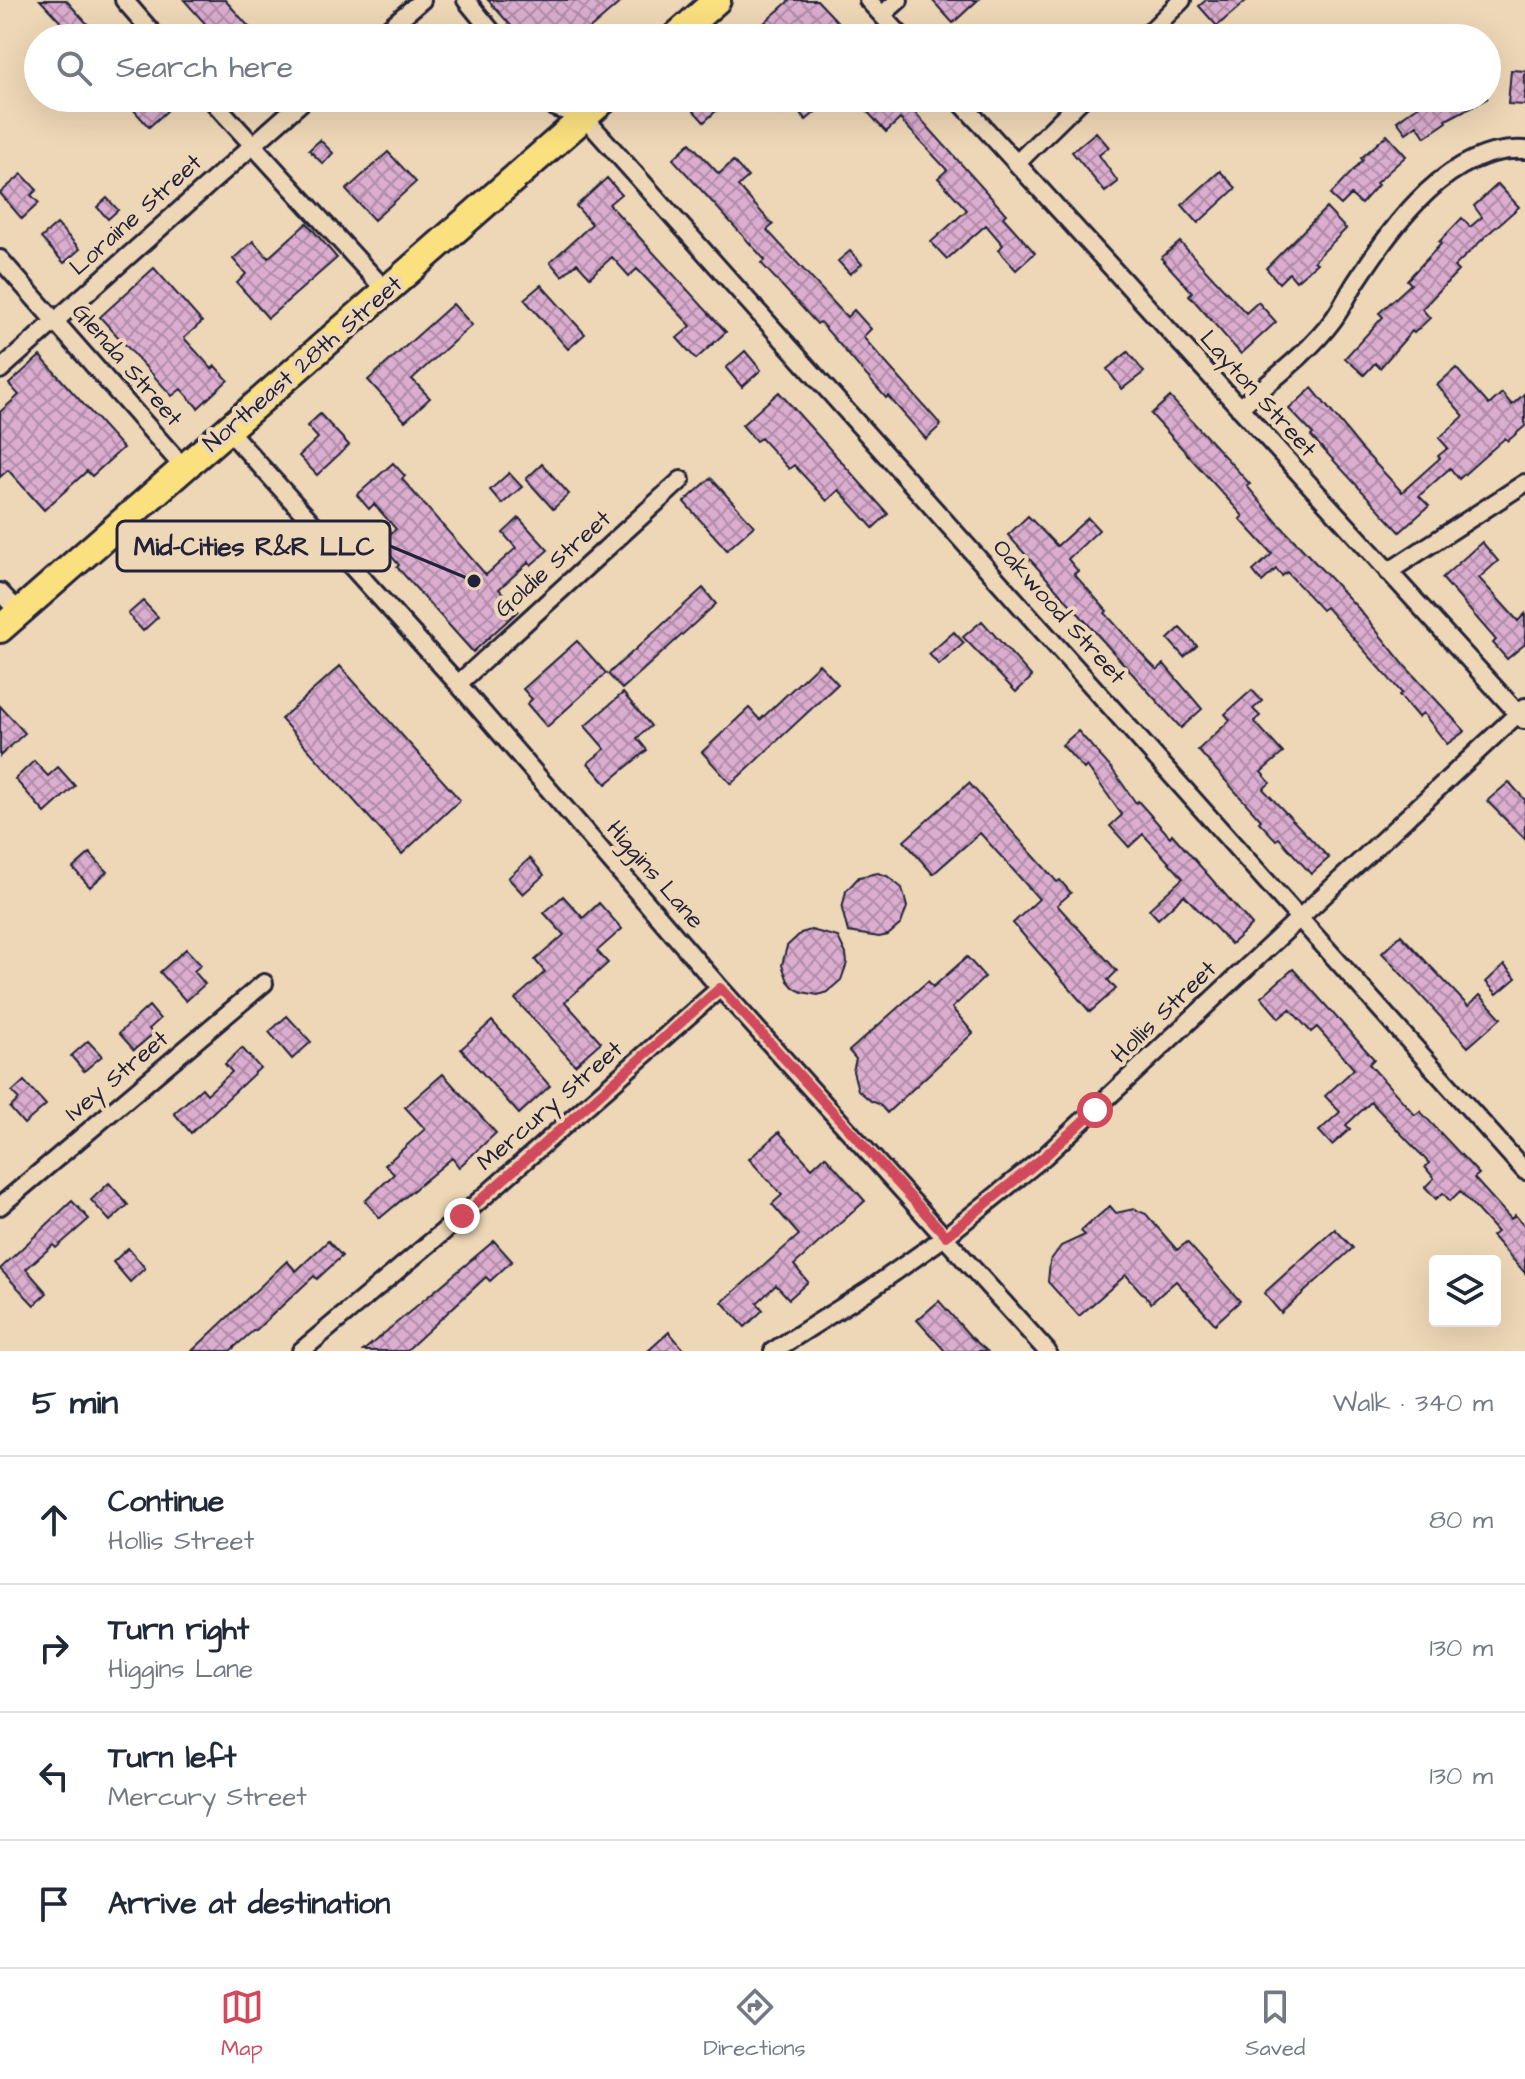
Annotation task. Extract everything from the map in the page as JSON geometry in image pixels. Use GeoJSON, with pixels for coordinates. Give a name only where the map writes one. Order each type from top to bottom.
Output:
{"type":"FeatureCollection","features":[{"type":"Feature","properties":{"kind":"main road"},"geometry":{"type":"LineString","coordinates":[[690,24],[717,0]]}},
{"type":"Feature","properties":{"kind":"main road","name":"Northeast 28th Street"},"geometry":{"type":"LineString","coordinates":[[9,620],[590,112]]}},
{"type":"Feature","properties":{"kind":"street"},"geometry":{"type":"LineString","coordinates":[[124,0],[145,24]]}},
{"type":"Feature","properties":{"kind":"street"},"geometry":{"type":"LineString","coordinates":[[394,24],[422,0]]}},
{"type":"Feature","properties":{"kind":"street"},"geometry":{"type":"LineString","coordinates":[[466,0],[486,24]]}},
{"type":"Feature","properties":{"kind":"street"},"geometry":{"type":"LineString","coordinates":[[868,0],[890,24]]}},
{"type":"Feature","properties":{"kind":"street"},"geometry":{"type":"LineString","coordinates":[[882,15],[899,0]]}},
{"type":"Feature","properties":{"kind":"street"},"geometry":{"type":"LineString","coordinates":[[1158,24],[1182,0]]}},
{"type":"Feature","properties":{"kind":"street"},"geometry":{"type":"LineString","coordinates":[[223,112],[386,291]]}},
{"type":"Feature","properties":{"kind":"street","name":"Loraine Street"},"geometry":{"type":"LineString","coordinates":[[0,370],[290,112]]}},
{"type":"Feature","properties":{"kind":"street","name":"Oakwood Street"},"geometry":{"type":"LineString","coordinates":[[568,112],[584,117],[1525,1171]]}},
{"type":"Feature","properties":{"kind":"street","name":"Layton Street"},"geometry":{"type":"LineString","coordinates":[[970,112],[1388,572],[1523,714]]}},
{"type":"Feature","properties":{"kind":"street"},"geometry":{"type":"LineString","coordinates":[[1017,163],[1069,112]]}},
{"type":"Feature","properties":{"kind":"street"},"geometry":{"type":"LineString","coordinates":[[1239,408],[1332,321],[1418,200],[1461,166],[1509,149],[1525,150]]}},
{"type":"Feature","properties":{"kind":"street","name":"Glenda Street"},"geometry":{"type":"LineString","coordinates":[[0,259],[184,468]]}},
{"type":"Feature","properties":{"kind":"street","name":"Higgins Lane"},"geometry":{"type":"LineString","coordinates":[[228,430],[458,684],[720,988],[1047,1351]]}},
{"type":"Feature","properties":{"kind":"street","name":"Goldie Street"},"geometry":{"type":"LineString","coordinates":[[458,684],[681,480]]}},
{"type":"Feature","properties":{"kind":"street"},"geometry":{"type":"LineString","coordinates":[[1388,572],[1525,483]]}},
{"type":"Feature","properties":{"kind":"street"},"geometry":{"type":"LineString","coordinates":[[0,592],[9,620]]}},
{"type":"Feature","properties":{"kind":"street","name":"Hollis Street"},"geometry":{"type":"LineString","coordinates":[[773,1351],[946,1236],[1055,1147],[1299,917],[1523,714]]}},
{"type":"Feature","properties":{"kind":"street","name":"Ivey Street"},"geometry":{"type":"LineString","coordinates":[[0,1206],[264,983]]}},
{"type":"Feature","properties":{"kind":"street","name":"Mercury Street"},"geometry":{"type":"LineString","coordinates":[[301,1351],[462,1216],[720,988]]}},
{"type":"Feature","properties":{"kind":"building"},"geometry":{"type":"Polygon","coordinates":[[[40,0],[66,0],[87,24],[62,24],[40,0]]]}},
{"type":"Feature","properties":{"kind":"building"},"geometry":{"type":"Polygon","coordinates":[[[184,0],[225,0],[246,24],[205,24],[184,0]]]}},
{"type":"Feature","properties":{"kind":"building"},"geometry":{"type":"Polygon","coordinates":[[[488,0],[623,0],[595,24],[509,24],[488,0]]]}},
{"type":"Feature","properties":{"kind":"building"},"geometry":{"type":"Polygon","coordinates":[[[790,0],[817,0],[840,24],[763,24],[790,0]]]}},
{"type":"Feature","properties":{"kind":"building"},"geometry":{"type":"Polygon","coordinates":[[[932,0],[978,0],[953,23],[932,0]]]}},
{"type":"Feature","properties":{"kind":"building"},"geometry":{"type":"Polygon","coordinates":[[[1206,0],[1247,0],[1219,24],[1215,24],[1199,6],[1206,0]]]}},
{"type":"Feature","properties":{"kind":"building"},"geometry":{"type":"Polygon","coordinates":[[[1511,70],[1525,71],[1525,105],[1508,104],[1511,70]]]}},
{"type":"Feature","properties":{"kind":"building"},"geometry":{"type":"Polygon","coordinates":[[[136,112],[166,112],[149,127],[136,112]]]}},
{"type":"Feature","properties":{"kind":"building"},"geometry":{"type":"Polygon","coordinates":[[[695,112],[715,112],[704,122],[695,112]]]}},
{"type":"Feature","properties":{"kind":"building"},"geometry":{"type":"Polygon","coordinates":[[[799,112],[815,112],[806,120],[799,112]]]}},
{"type":"Feature","properties":{"kind":"building"},"geometry":{"type":"Polygon","coordinates":[[[868,112],[915,112],[1006,214],[1003,217],[1035,253],[1016,270],[998,250],[1003,245],[986,225],[947,259],[931,242],[967,210],[938,178],[947,170],[900,119],[886,132],[868,112]]]}},
{"type":"Feature","properties":{"kind":"building"},"geometry":{"type":"Polygon","coordinates":[[[1410,112],[1461,112],[1425,137],[1417,125],[1406,133],[1397,121],[1410,112]]]}},
{"type":"Feature","properties":{"kind":"building"},"geometry":{"type":"Polygon","coordinates":[[[1096,132],[1109,147],[1099,155],[1118,182],[1105,192],[1072,152],[1096,132]]]}},
{"type":"Feature","properties":{"kind":"building"},"geometry":{"type":"Polygon","coordinates":[[[1387,135],[1406,156],[1376,183],[1378,185],[1361,204],[1351,195],[1341,205],[1330,195],[1363,160],[1361,158],[1387,135]]]}},
{"type":"Feature","properties":{"kind":"building"},"geometry":{"type":"Polygon","coordinates":[[[320,140],[333,153],[323,164],[309,150],[320,140]]]}},
{"type":"Feature","properties":{"kind":"building"},"geometry":{"type":"Polygon","coordinates":[[[690,143],[719,174],[733,161],[748,177],[738,186],[773,225],[767,230],[847,317],[854,310],[871,329],[863,337],[941,425],[926,439],[820,322],[817,324],[761,263],[765,260],[673,159],[690,143]]]}},
{"type":"Feature","properties":{"kind":"building"},"geometry":{"type":"Polygon","coordinates":[[[388,152],[416,182],[374,220],[346,190],[388,152]]]}},
{"type":"Feature","properties":{"kind":"building"},"geometry":{"type":"Polygon","coordinates":[[[1220,171],[1236,188],[1198,223],[1182,205],[1220,171]]]}},
{"type":"Feature","properties":{"kind":"building"},"geometry":{"type":"Polygon","coordinates":[[[22,174],[37,190],[31,195],[39,203],[22,219],[0,193],[22,174]]]}},
{"type":"Feature","properties":{"kind":"building"},"geometry":{"type":"Polygon","coordinates":[[[607,178],[621,194],[609,204],[726,332],[696,359],[677,338],[691,326],[637,269],[629,276],[612,257],[590,277],[577,263],[562,276],[550,262],[592,224],[576,206],[607,178]]]}},
{"type":"Feature","properties":{"kind":"building"},"geometry":{"type":"Polygon","coordinates":[[[1498,184],[1519,207],[1454,267],[1458,271],[1422,309],[1430,318],[1414,333],[1412,331],[1380,368],[1375,363],[1364,375],[1345,358],[1383,317],[1379,313],[1411,284],[1407,280],[1462,218],[1470,227],[1482,217],[1474,206],[1498,184]]]}},
{"type":"Feature","properties":{"kind":"building"},"geometry":{"type":"Polygon","coordinates":[[[107,198],[118,210],[108,219],[97,207],[107,198]]]}},
{"type":"Feature","properties":{"kind":"building"},"geometry":{"type":"Polygon","coordinates":[[[1326,208],[1346,229],[1314,261],[1317,263],[1296,281],[1289,273],[1279,283],[1266,268],[1326,208]]]}},
{"type":"Feature","properties":{"kind":"building"},"geometry":{"type":"Polygon","coordinates":[[[307,223],[337,258],[268,318],[237,283],[246,274],[233,259],[253,241],[268,258],[307,223]]]}},
{"type":"Feature","properties":{"kind":"building"},"geometry":{"type":"Polygon","coordinates":[[[57,224],[80,249],[64,263],[41,238],[57,224]]]}},
{"type":"Feature","properties":{"kind":"building"},"geometry":{"type":"Polygon","coordinates":[[[1180,242],[1246,313],[1258,302],[1276,322],[1241,354],[1161,258],[1180,242]]]}},
{"type":"Feature","properties":{"kind":"building"},"geometry":{"type":"Polygon","coordinates":[[[850,251],[862,264],[850,274],[838,261],[850,251]]]}},
{"type":"Feature","properties":{"kind":"building"},"geometry":{"type":"Polygon","coordinates":[[[154,268],[202,322],[184,338],[212,369],[215,366],[228,380],[198,408],[181,389],[172,396],[100,317],[154,268]]]}},
{"type":"Feature","properties":{"kind":"building"},"geometry":{"type":"Polygon","coordinates":[[[541,285],[585,334],[568,349],[524,299],[541,285]]]}},
{"type":"Feature","properties":{"kind":"building"},"geometry":{"type":"Polygon","coordinates":[[[453,304],[472,325],[412,379],[430,398],[405,421],[368,380],[453,304]]]}},
{"type":"Feature","properties":{"kind":"building"},"geometry":{"type":"Polygon","coordinates":[[[745,351],[761,370],[742,387],[726,368],[745,351]]]}},
{"type":"Feature","properties":{"kind":"building"},"geometry":{"type":"Polygon","coordinates":[[[1128,352],[1144,372],[1122,389],[1107,369],[1128,352]]]}},
{"type":"Feature","properties":{"kind":"building"},"geometry":{"type":"Polygon","coordinates":[[[40,356],[123,448],[92,476],[87,471],[44,510],[8,470],[0,477],[0,412],[19,395],[9,384],[40,356]]]}},
{"type":"Feature","properties":{"kind":"building"},"geometry":{"type":"Polygon","coordinates":[[[1456,368],[1489,405],[1502,393],[1512,405],[1525,393],[1525,426],[1508,441],[1505,438],[1459,479],[1450,468],[1419,496],[1429,506],[1400,532],[1289,409],[1312,388],[1402,492],[1440,458],[1438,456],[1448,448],[1439,438],[1464,416],[1437,385],[1456,368]]]}},
{"type":"Feature","properties":{"kind":"building"},"geometry":{"type":"Polygon","coordinates":[[[779,392],[888,514],[873,528],[839,490],[827,501],[794,465],[789,469],[761,438],[756,441],[742,425],[779,392]]]}},
{"type":"Feature","properties":{"kind":"building"},"geometry":{"type":"Polygon","coordinates":[[[1170,397],[1250,484],[1247,486],[1277,522],[1358,608],[1405,666],[1465,731],[1447,744],[1423,713],[1418,717],[1399,695],[1402,693],[1326,607],[1322,610],[1287,572],[1282,576],[1276,569],[1262,582],[1253,571],[1272,554],[1240,519],[1243,516],[1151,414],[1170,397]]]}},
{"type":"Feature","properties":{"kind":"building"},"geometry":{"type":"Polygon","coordinates":[[[320,414],[349,445],[317,475],[299,456],[318,438],[307,426],[320,414]]]}},
{"type":"Feature","properties":{"kind":"building"},"geometry":{"type":"Polygon","coordinates":[[[393,463],[405,476],[402,479],[486,575],[516,548],[503,533],[519,518],[548,550],[531,565],[529,562],[499,589],[518,611],[473,652],[397,567],[399,565],[380,543],[396,529],[374,504],[369,509],[357,495],[393,463]]]}},
{"type":"Feature","properties":{"kind":"building"},"geometry":{"type":"Polygon","coordinates":[[[542,464],[569,494],[553,509],[526,479],[542,464]]]}},
{"type":"Feature","properties":{"kind":"building"},"geometry":{"type":"Polygon","coordinates":[[[509,473],[522,487],[502,504],[490,490],[509,473]]]}},
{"type":"Feature","properties":{"kind":"building"},"geometry":{"type":"Polygon","coordinates":[[[711,478],[754,526],[727,550],[684,502],[711,478]]]}},
{"type":"Feature","properties":{"kind":"building"},"geometry":{"type":"Polygon","coordinates":[[[1028,516],[1057,546],[1088,518],[1099,530],[1068,559],[1078,571],[1074,574],[1149,662],[1157,670],[1164,664],[1202,709],[1181,728],[1008,535],[1028,516]]]}},
{"type":"Feature","properties":{"kind":"building"},"geometry":{"type":"Polygon","coordinates":[[[1482,542],[1498,561],[1479,578],[1518,621],[1525,614],[1525,644],[1507,659],[1493,643],[1496,640],[1442,578],[1482,542]]]}},
{"type":"Feature","properties":{"kind":"building"},"geometry":{"type":"Polygon","coordinates":[[[703,588],[716,604],[622,689],[608,674],[703,588]]]}},
{"type":"Feature","properties":{"kind":"building"},"geometry":{"type":"Polygon","coordinates":[[[143,601],[158,617],[143,631],[128,614],[143,601]]]}},
{"type":"Feature","properties":{"kind":"building"},"geometry":{"type":"Polygon","coordinates":[[[982,621],[1032,677],[1016,692],[963,637],[982,621]]]}},
{"type":"Feature","properties":{"kind":"building"},"geometry":{"type":"Polygon","coordinates":[[[1180,628],[1197,646],[1184,657],[1168,639],[1180,628]]]}},
{"type":"Feature","properties":{"kind":"building"},"geometry":{"type":"Polygon","coordinates":[[[954,632],[964,643],[939,665],[929,654],[954,632]]]}},
{"type":"Feature","properties":{"kind":"building"},"geometry":{"type":"Polygon","coordinates":[[[577,641],[606,673],[547,727],[527,704],[532,699],[523,689],[577,641]]]}},
{"type":"Feature","properties":{"kind":"building"},"geometry":{"type":"Polygon","coordinates":[[[819,664],[838,684],[731,784],[702,752],[749,708],[760,720],[819,664]]]}},
{"type":"Feature","properties":{"kind":"building"},"geometry":{"type":"Polygon","coordinates":[[[340,666],[460,800],[402,854],[281,719],[340,666]]]}},
{"type":"Feature","properties":{"kind":"building"},"geometry":{"type":"Polygon","coordinates":[[[1252,690],[1262,701],[1253,709],[1260,716],[1254,721],[1283,753],[1261,772],[1270,783],[1263,789],[1329,858],[1311,874],[1279,838],[1276,840],[1259,822],[1261,820],[1198,750],[1230,720],[1225,714],[1252,690]]]}},
{"type":"Feature","properties":{"kind":"building"},"geometry":{"type":"Polygon","coordinates":[[[623,693],[651,726],[637,738],[647,750],[606,784],[588,763],[605,749],[585,726],[623,693]]]}},
{"type":"Feature","properties":{"kind":"building"},"geometry":{"type":"Polygon","coordinates":[[[0,706],[25,733],[0,756],[0,706]]]}},
{"type":"Feature","properties":{"kind":"building"},"geometry":{"type":"Polygon","coordinates":[[[1078,731],[1112,769],[1136,803],[1138,801],[1170,837],[1172,834],[1252,925],[1231,944],[1184,895],[1158,919],[1149,909],[1183,878],[1143,834],[1129,847],[1110,826],[1122,815],[1087,766],[1084,769],[1062,745],[1078,731]]]}},
{"type":"Feature","properties":{"kind":"building"},"geometry":{"type":"Polygon","coordinates":[[[34,761],[48,776],[58,767],[75,786],[45,813],[15,779],[34,761]]]}},
{"type":"Feature","properties":{"kind":"building"},"geometry":{"type":"Polygon","coordinates":[[[1509,782],[1525,800],[1525,839],[1487,801],[1509,782]]]}},
{"type":"Feature","properties":{"kind":"building"},"geometry":{"type":"Polygon","coordinates":[[[969,783],[1057,882],[1060,880],[1071,893],[1057,905],[1117,971],[1108,980],[1116,989],[1090,1012],[1013,923],[1039,899],[980,833],[933,874],[904,841],[969,783]]]}},
{"type":"Feature","properties":{"kind":"building"},"geometry":{"type":"Polygon","coordinates":[[[90,853],[107,872],[90,887],[73,868],[90,853]]]}},
{"type":"Feature","properties":{"kind":"building"},"geometry":{"type":"Polygon","coordinates":[[[530,858],[544,875],[523,894],[508,878],[530,858]]]}},
{"type":"Feature","properties":{"kind":"building"},"geometry":{"type":"Polygon","coordinates":[[[878,873],[902,888],[907,907],[901,924],[888,935],[879,937],[848,932],[842,909],[846,891],[859,877],[878,873]]]}},
{"type":"Feature","properties":{"kind":"building"},"geometry":{"type":"Polygon","coordinates":[[[563,896],[583,918],[599,903],[622,929],[597,951],[608,963],[565,1002],[601,1042],[575,1065],[515,999],[545,972],[535,960],[564,935],[544,913],[563,896]]]}},
{"type":"Feature","properties":{"kind":"building"},"geometry":{"type":"Polygon","coordinates":[[[811,930],[838,937],[847,963],[841,980],[827,992],[818,995],[794,988],[782,965],[787,946],[801,933],[811,930]]]}},
{"type":"Feature","properties":{"kind":"building"},"geometry":{"type":"Polygon","coordinates":[[[1401,935],[1468,1006],[1480,995],[1501,1018],[1468,1047],[1382,953],[1401,935]]]}},
{"type":"Feature","properties":{"kind":"building"},"geometry":{"type":"Polygon","coordinates":[[[186,949],[201,965],[194,971],[205,984],[186,1001],[160,972],[186,949]]]}},
{"type":"Feature","properties":{"kind":"building"},"geometry":{"type":"Polygon","coordinates":[[[967,957],[985,977],[952,1008],[973,1033],[887,1113],[858,1090],[853,1071],[856,1059],[849,1051],[928,981],[933,987],[967,957]]]}},
{"type":"Feature","properties":{"kind":"building"},"geometry":{"type":"Polygon","coordinates":[[[1504,965],[1516,978],[1497,994],[1486,982],[1504,965]]]}},
{"type":"Feature","properties":{"kind":"building"},"geometry":{"type":"Polygon","coordinates":[[[1293,969],[1374,1059],[1369,1064],[1415,1115],[1420,1111],[1479,1174],[1474,1178],[1511,1219],[1515,1215],[1525,1226],[1525,1273],[1492,1236],[1497,1232],[1460,1191],[1450,1201],[1443,1193],[1436,1199],[1425,1187],[1434,1178],[1425,1167],[1429,1163],[1371,1102],[1346,1125],[1350,1129],[1332,1145],[1319,1131],[1340,1112],[1325,1096],[1354,1069],[1317,1027],[1311,1032],[1290,1009],[1279,1018],[1261,997],[1293,969]]]}},
{"type":"Feature","properties":{"kind":"building"},"geometry":{"type":"Polygon","coordinates":[[[149,1006],[160,1019],[149,1029],[153,1034],[134,1050],[119,1033],[149,1006]]]}},
{"type":"Feature","properties":{"kind":"building"},"geometry":{"type":"Polygon","coordinates":[[[287,1016],[311,1042],[292,1059],[269,1032],[287,1016]]]}},
{"type":"Feature","properties":{"kind":"building"},"geometry":{"type":"Polygon","coordinates":[[[492,1021],[550,1086],[519,1114],[461,1049],[492,1021]]]}},
{"type":"Feature","properties":{"kind":"building"},"geometry":{"type":"Polygon","coordinates":[[[88,1041],[102,1056],[84,1071],[71,1056],[88,1041]]]}},
{"type":"Feature","properties":{"kind":"building"},"geometry":{"type":"Polygon","coordinates":[[[242,1048],[260,1068],[191,1133],[174,1113],[202,1088],[207,1094],[232,1072],[225,1064],[242,1048]]]}},
{"type":"Feature","properties":{"kind":"building"},"geometry":{"type":"Polygon","coordinates":[[[443,1074],[496,1133],[459,1167],[452,1158],[380,1218],[365,1201],[394,1174],[385,1165],[425,1129],[405,1107],[443,1074]]]}},
{"type":"Feature","properties":{"kind":"building"},"geometry":{"type":"Polygon","coordinates":[[[24,1081],[46,1105],[24,1124],[10,1108],[19,1099],[12,1092],[24,1081]]]}},
{"type":"Feature","properties":{"kind":"building"},"geometry":{"type":"Polygon","coordinates":[[[779,1132],[812,1168],[825,1156],[865,1201],[794,1265],[808,1282],[789,1299],[776,1285],[757,1303],[763,1310],[745,1327],[722,1302],[799,1235],[772,1204],[782,1195],[749,1159],[779,1132]]]}},
{"type":"Feature","properties":{"kind":"building"},"geometry":{"type":"Polygon","coordinates":[[[109,1183],[128,1205],[110,1221],[91,1200],[109,1183]]]}},
{"type":"Feature","properties":{"kind":"building"},"geometry":{"type":"Polygon","coordinates":[[[72,1201],[89,1219],[26,1269],[47,1293],[34,1305],[0,1269],[72,1201]]]}},
{"type":"Feature","properties":{"kind":"building"},"geometry":{"type":"Polygon","coordinates":[[[1110,1206],[1116,1213],[1134,1209],[1146,1214],[1177,1250],[1187,1242],[1240,1301],[1215,1324],[1176,1281],[1151,1303],[1126,1275],[1079,1316],[1048,1282],[1050,1261],[1061,1246],[1085,1235],[1081,1231],[1110,1206]]]}},
{"type":"Feature","properties":{"kind":"building"},"geometry":{"type":"Polygon","coordinates":[[[1335,1229],[1353,1248],[1281,1313],[1264,1293],[1335,1229]]]}},
{"type":"Feature","properties":{"kind":"building"},"geometry":{"type":"Polygon","coordinates":[[[328,1241],[342,1256],[317,1279],[314,1276],[255,1331],[230,1351],[192,1351],[287,1261],[296,1271],[328,1241]]]}},
{"type":"Feature","properties":{"kind":"building"},"geometry":{"type":"Polygon","coordinates":[[[494,1241],[512,1261],[490,1281],[486,1277],[406,1351],[363,1351],[494,1241]]]}},
{"type":"Feature","properties":{"kind":"building"},"geometry":{"type":"Polygon","coordinates":[[[128,1248],[145,1268],[130,1282],[113,1262],[128,1248]]]}},
{"type":"Feature","properties":{"kind":"building"},"geometry":{"type":"Polygon","coordinates":[[[939,1301],[987,1351],[945,1351],[917,1320],[939,1301]]]}},
{"type":"Feature","properties":{"kind":"building"},"geometry":{"type":"Polygon","coordinates":[[[669,1332],[685,1351],[648,1351],[669,1332]]]}},
{"type":"Feature","properties":{"kind":"place","name":"Mid-Cities R&R LLC"},"geometry":{"type":"Point","coordinates":[474,581]}},
{"type":"Feature","properties":{"kind":"route"},"geometry":{"type":"LineString","coordinates":[[462,1216],[720,988],[946,1236],[1045,1156],[1095,1110]]}}]}
